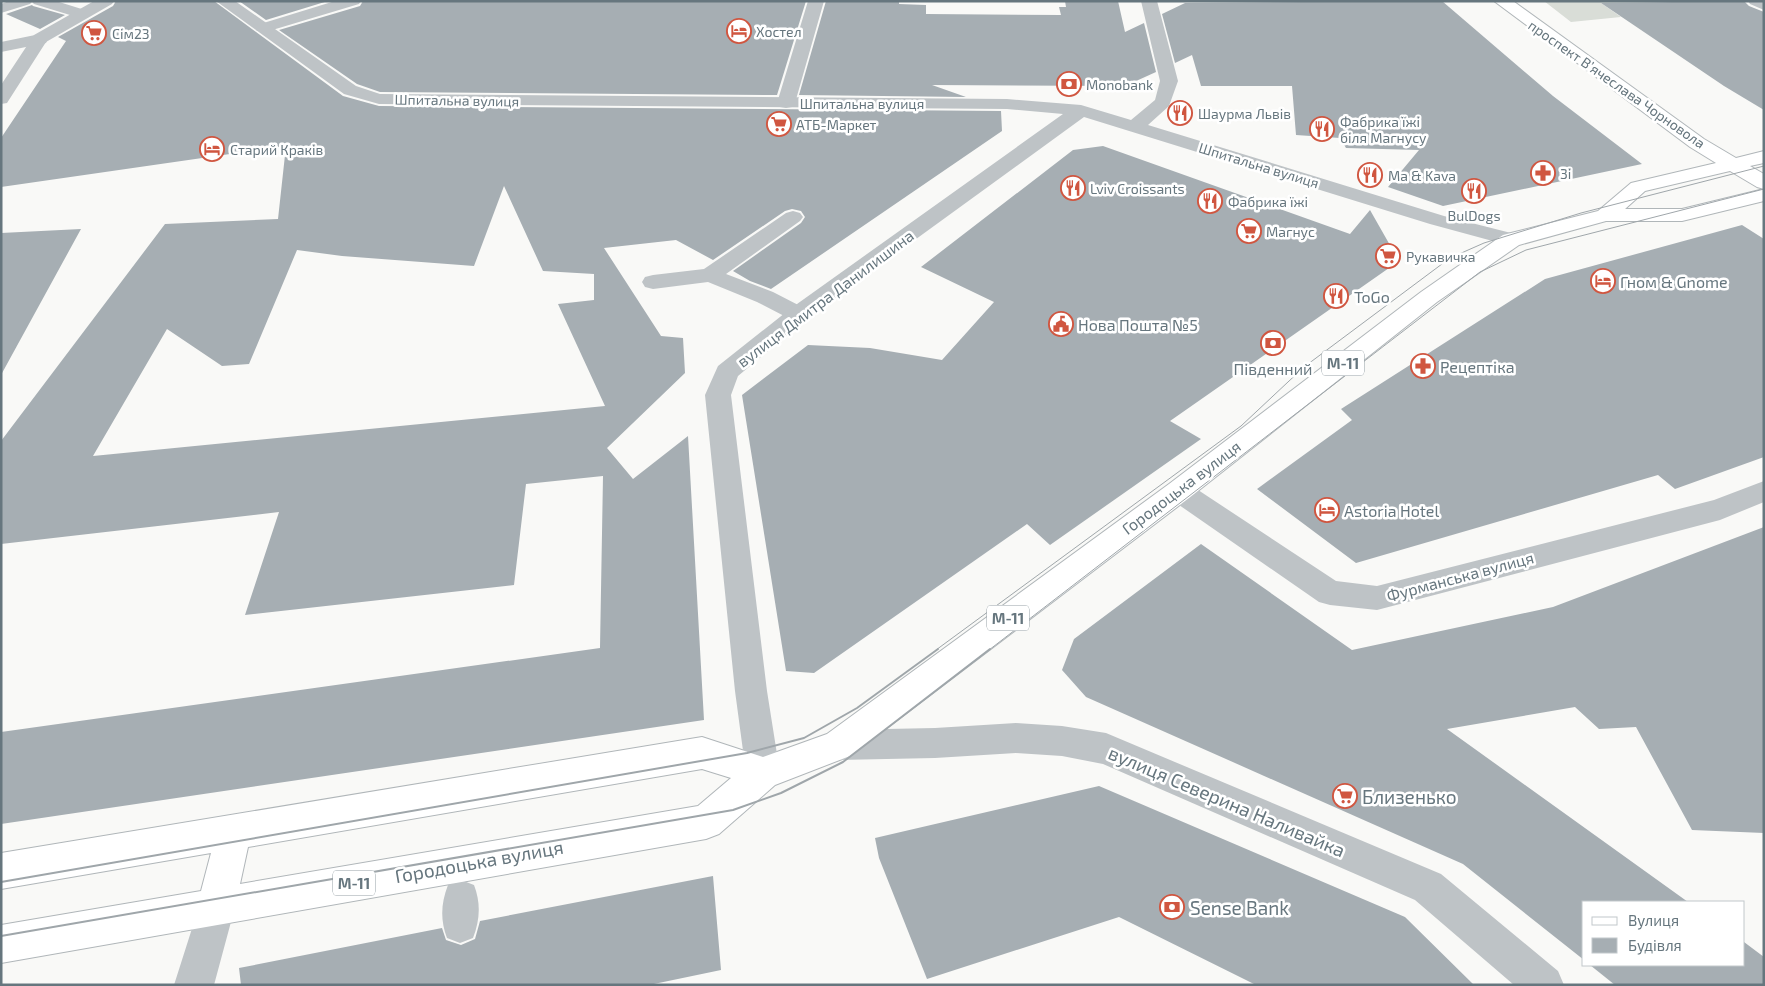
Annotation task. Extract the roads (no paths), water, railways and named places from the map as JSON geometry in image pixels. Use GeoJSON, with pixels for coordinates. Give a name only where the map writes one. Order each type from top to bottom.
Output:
{"type":"FeatureCollection","features":[{"type":"Feature","properties":{"kind":"main road","name":"проспект Вʼячеслава Чорновола"},"geometry":{"type":"LineString","coordinates":[[1502,1],[1698,143],[1764,183]]}},
{"type":"Feature","properties":{"kind":"main road","name":"М-11"},"geometry":{"type":"LineString","coordinates":[[1733,164],[1764,157]]}},
{"type":"Feature","properties":{"kind":"main road","name":"Городоцька вулиця"},"geometry":{"type":"LineString","coordinates":[[1605,215],[1638,187],[1733,164]]}},
{"type":"Feature","properties":{"kind":"main road","name":"Городоцька вулиця"},"geometry":{"type":"LineString","coordinates":[[1,944],[706,822],[763,773],[838,746],[1179,491],[1429,297],[1511,240],[1605,215],[1682,215],[1764,195]]}},
{"type":"Feature","properties":{"kind":"main road"},"geometry":{"type":"LineString","coordinates":[[1,872],[702,753],[763,773]]}},
{"type":"Feature","properties":{"kind":"main road"},"geometry":{"type":"LineString","coordinates":[[216,907],[234,832]]}},
{"type":"Feature","properties":{"kind":"street"},"geometry":{"type":"LineString","coordinates":[[1,47],[40,39],[106,1]]}},
{"type":"Feature","properties":{"kind":"street","name":"Шпитальна вулиця"},"geometry":{"type":"LineString","coordinates":[[224,1],[350,90],[379,99],[1007,104],[1081,110],[1438,220],[1511,240]]}},
{"type":"Feature","properties":{"kind":"street"},"geometry":{"type":"LineString","coordinates":[[263,28],[353,1]]}},
{"type":"Feature","properties":{"kind":"street"},"geometry":{"type":"LineString","coordinates":[[786,102],[816,1]]}},
{"type":"Feature","properties":{"kind":"street"},"geometry":{"type":"LineString","coordinates":[[1136,126],[1163,102],[1169,81],[1149,1]]}},
{"type":"Feature","properties":{"kind":"street"},"geometry":{"type":"LineString","coordinates":[[1,99],[40,39]]}},
{"type":"Feature","properties":{"kind":"street","name":"вулиця Дмитра Данилишина"},"geometry":{"type":"LineString","coordinates":[[763,773],[751,691],[718,395],[727,372],[798,314],[1081,110]]}},
{"type":"Feature","properties":{"kind":"street","name":"Фурманська вулиця"},"geometry":{"type":"LineString","coordinates":[[1179,491],[1330,593],[1377,598],[1720,509],[1764,491]]}},
{"type":"Feature","properties":{"kind":"street","name":"вулиця Северина Наливайка"},"geometry":{"type":"LineString","coordinates":[[838,746],[1016,738],[1062,741],[1106,749],[1428,887],[1544,985]]}},
{"type":"Feature","properties":{"kind":"street"},"geometry":{"type":"LineString","coordinates":[[194,985],[216,907]]}},
{"type":"Feature","properties":{"kind":"lane"},"geometry":{"type":"LineString","coordinates":[[1,9],[25,1]]}},
{"type":"Feature","properties":{"kind":"lane"},"geometry":{"type":"LineString","coordinates":[[39,1],[83,14]]}},
{"type":"Feature","properties":{"kind":"lane"},"geometry":{"type":"LineString","coordinates":[[1755,1],[1764,6]]}},
{"type":"Feature","properties":{"kind":"lane"},"geometry":{"type":"LineString","coordinates":[[652,282],[710,275],[793,217]]}},
{"type":"Feature","properties":{"kind":"lane"},"geometry":{"type":"LineString","coordinates":[[710,275],[765,297],[798,314]]}},
{"type":"Feature","properties":{"kind":"tram line"},"geometry":{"type":"LineString","coordinates":[[936,650],[1241,426],[1304,367],[1450,258],[1484,243],[1581,213],[1764,166]]}},
{"type":"Feature","properties":{"kind":"tram line"},"geometry":{"type":"LineString","coordinates":[[989,650],[1480,272],[1526,250],[1764,189]]}},
{"type":"Feature","properties":{"kind":"tram line"},"geometry":{"type":"LineString","coordinates":[[1,882],[747,753],[804,738],[857,708],[938,649]]}},
{"type":"Feature","properties":{"kind":"tram line"},"geometry":{"type":"LineString","coordinates":[[1,936],[733,810],[781,793],[843,762],[990,649]]}},
{"type":"Feature","properties":{"kind":"place","name":"Хостел"},"geometry":{"type":"Point","coordinates":[739,31]}},
{"type":"Feature","properties":{"kind":"place","name":"Сім23"},"geometry":{"type":"Point","coordinates":[94,33]}},
{"type":"Feature","properties":{"kind":"place","name":"Monobank"},"geometry":{"type":"Point","coordinates":[1069,84]}},
{"type":"Feature","properties":{"kind":"place","name":"Шаурма Львів"},"geometry":{"type":"Point","coordinates":[1180,113]}},
{"type":"Feature","properties":{"kind":"place","name":"АТБ-Маркет"},"geometry":{"type":"Point","coordinates":[779,124]}},
{"type":"Feature","properties":{"kind":"place","name":"Фабрика їжі біля Магнусу"},"geometry":{"type":"Point","coordinates":[1322,129]}},
{"type":"Feature","properties":{"kind":"place","name":"Старий Краків"},"geometry":{"type":"Point","coordinates":[212,149]}},
{"type":"Feature","properties":{"kind":"place","name":"3і"},"geometry":{"type":"Point","coordinates":[1543,173]}},
{"type":"Feature","properties":{"kind":"place","name":"Ma & Kava"},"geometry":{"type":"Point","coordinates":[1370,175]}},
{"type":"Feature","properties":{"kind":"place","name":"Lviv Croissants"},"geometry":{"type":"Point","coordinates":[1073,188]}},
{"type":"Feature","properties":{"kind":"place","name":"BulDogs"},"geometry":{"type":"Point","coordinates":[1474,191]}},
{"type":"Feature","properties":{"kind":"place","name":"Фабрика їжі"},"geometry":{"type":"Point","coordinates":[1210,201]}},
{"type":"Feature","properties":{"kind":"place","name":"Магнус"},"geometry":{"type":"Point","coordinates":[1249,231]}},
{"type":"Feature","properties":{"kind":"place","name":"Рукавичка"},"geometry":{"type":"Point","coordinates":[1388,256]}},
{"type":"Feature","properties":{"kind":"place","name":"Гном & Gnome"},"geometry":{"type":"Point","coordinates":[1603,281]}},
{"type":"Feature","properties":{"kind":"place","name":"ToGo"},"geometry":{"type":"Point","coordinates":[1336,296]}},
{"type":"Feature","properties":{"kind":"place","name":"Нова Пошта №5"},"geometry":{"type":"Point","coordinates":[1061,324]}},
{"type":"Feature","properties":{"kind":"place","name":"Південний"},"geometry":{"type":"Point","coordinates":[1273,343]}},
{"type":"Feature","properties":{"kind":"place","name":"Рецептіка"},"geometry":{"type":"Point","coordinates":[1423,366]}},
{"type":"Feature","properties":{"kind":"place","name":"Astoria Hotel"},"geometry":{"type":"Point","coordinates":[1327,510]}},
{"type":"Feature","properties":{"kind":"place","name":"Близенько"},"geometry":{"type":"Point","coordinates":[1345,796]}},
{"type":"Feature","properties":{"kind":"place","name":"Sense Bank"},"geometry":{"type":"Point","coordinates":[1172,907]}}]}
